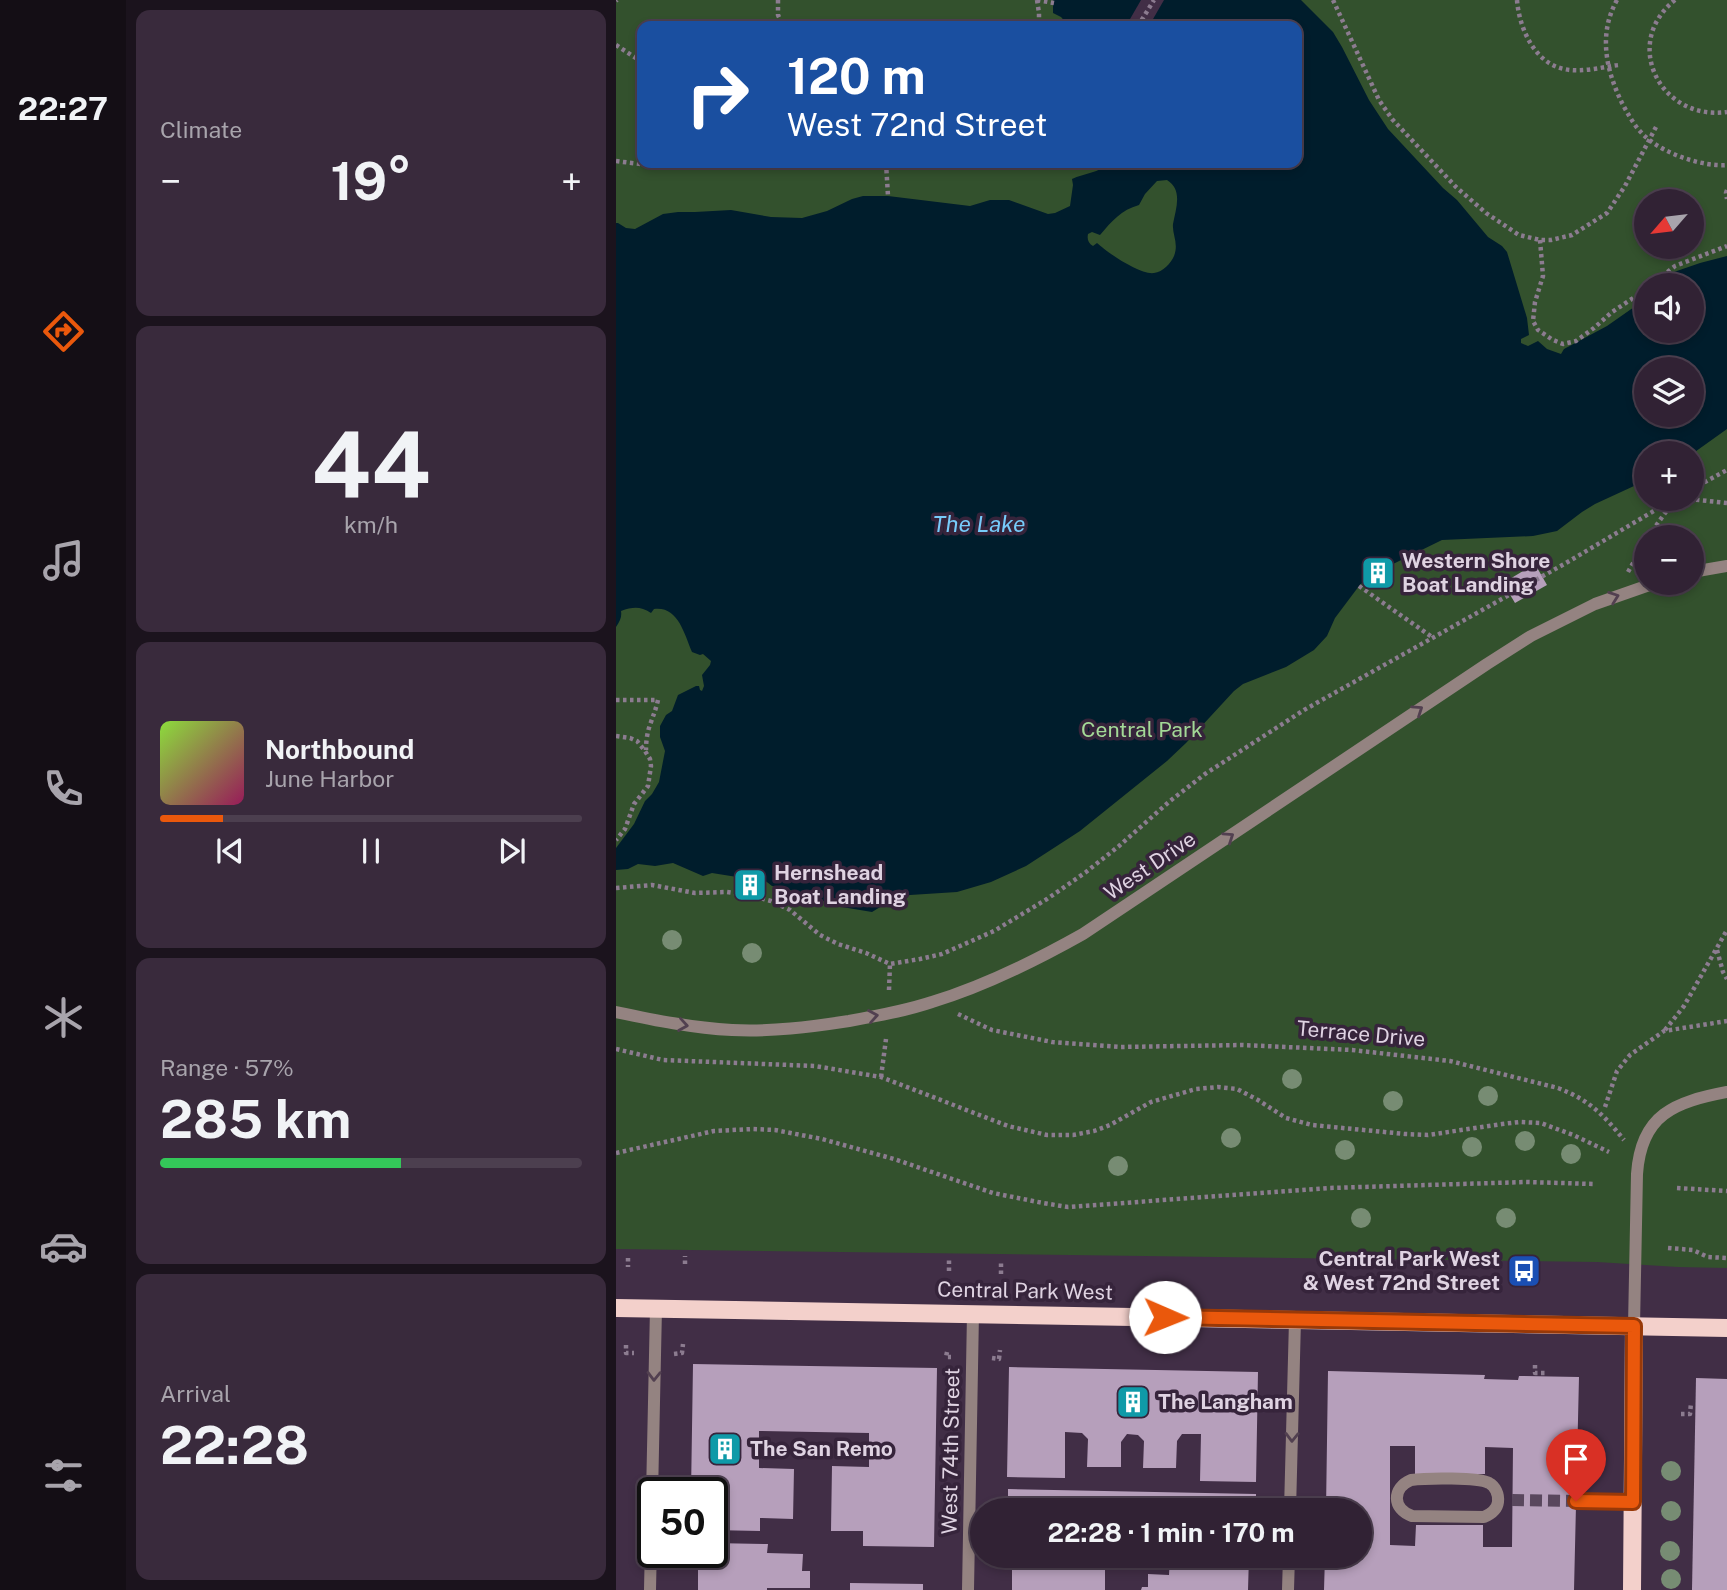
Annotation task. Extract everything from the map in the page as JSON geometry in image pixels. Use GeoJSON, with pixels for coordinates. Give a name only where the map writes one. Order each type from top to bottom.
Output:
{"type":"FeatureCollection","features":[{"type":"Feature","properties":{"kind":"main road","name":"Central Park West"},"geometry":{"type":"LineString","coordinates":[[616,1308],[1727,1328]]}},
{"type":"Feature","properties":{"kind":"main road"},"geometry":{"type":"LineString","coordinates":[[1632,1590],[1634,1326]]}},
{"type":"Feature","properties":{"kind":"street"},"geometry":{"type":"LineString","coordinates":[[1704,570],[1727,566]]}},
{"type":"Feature","properties":{"kind":"street","name":"West Drive"},"geometry":{"type":"LineString","coordinates":[[616,1012],[697,1027],[769,1030],[890,1014],[932,1003],[1008,973],[1083,934],[1531,636],[1595,604],[1634,590]]}},
{"type":"Feature","properties":{"kind":"street"},"geometry":{"type":"LineString","coordinates":[[1634,1326],[1638,1161],[1643,1143],[1656,1122],[1666,1113],[1686,1101],[1727,1092]]}},
{"type":"Feature","properties":{"kind":"street"},"geometry":{"type":"LineString","coordinates":[[650,1590],[656,1308]]}},
{"type":"Feature","properties":{"kind":"street","name":"West 74th Street"},"geometry":{"type":"LineString","coordinates":[[968,1590],[973,1313]]}},
{"type":"Feature","properties":{"kind":"street"},"geometry":{"type":"LineString","coordinates":[[1290,1498],[1295,1320]]}},
{"type":"Feature","properties":{"kind":"street"},"geometry":{"type":"LineString","coordinates":[[1411,1480],[1479,1480],[1493,1486],[1498,1500],[1495,1510],[1484,1517],[1414,1517],[1402,1511],[1397,1496],[1400,1487],[1411,1480]]}},
{"type":"Feature","properties":{"kind":"street"},"geometry":{"type":"LineString","coordinates":[[1498,1500],[1513,1500]]}},
{"type":"Feature","properties":{"kind":"street"},"geometry":{"type":"LineString","coordinates":[[1576,1501],[1633,1502]]}},
{"type":"Feature","properties":{"kind":"street"},"geometry":{"type":"LineString","coordinates":[[1288,1590],[1289,1568]]}},
{"type":"Feature","properties":{"kind":"path"},"geometry":{"type":"LineString","coordinates":[[778,0],[780,21]]}},
{"type":"Feature","properties":{"kind":"path"},"geometry":{"type":"LineString","coordinates":[[1039,21],[1037,0],[1054,3]]}},
{"type":"Feature","properties":{"kind":"path"},"geometry":{"type":"LineString","coordinates":[[1141,21],[1154,0]]}},
{"type":"Feature","properties":{"kind":"path"},"geometry":{"type":"LineString","coordinates":[[1333,0],[1391,119],[1456,187],[1486,213],[1519,235],[1540,240],[1572,235],[1607,213],[1625,186],[1656,127]]}},
{"type":"Feature","properties":{"kind":"path"},"geometry":{"type":"LineString","coordinates":[[1517,0],[1518,12],[1529,40],[1537,53],[1549,63],[1563,69],[1581,70],[1619,65]]}},
{"type":"Feature","properties":{"kind":"path"},"geometry":{"type":"LineString","coordinates":[[1616,0],[1606,33],[1607,67],[1617,93],[1638,130],[1649,140],[1677,155],[1696,162],[1727,165]]}},
{"type":"Feature","properties":{"kind":"path"},"geometry":{"type":"LineString","coordinates":[[1675,0],[1664,10],[1653,30],[1650,51],[1654,73],[1666,92],[1683,106],[1704,113],[1727,112]]}},
{"type":"Feature","properties":{"kind":"path"},"geometry":{"type":"LineString","coordinates":[[616,45],[637,59]]}},
{"type":"Feature","properties":{"kind":"path"},"geometry":{"type":"LineString","coordinates":[[616,161],[637,163]]}},
{"type":"Feature","properties":{"kind":"path"},"geometry":{"type":"LineString","coordinates":[[686,168],[705,168]]}},
{"type":"Feature","properties":{"kind":"path"},"geometry":{"type":"LineString","coordinates":[[886,168],[888,196]]}},
{"type":"Feature","properties":{"kind":"path"},"geometry":{"type":"LineString","coordinates":[[1727,190],[1727,198]]}},
{"type":"Feature","properties":{"kind":"path"},"geometry":{"type":"LineString","coordinates":[[1540,240],[1543,276],[1535,302],[1533,321],[1538,330],[1553,340],[1563,344],[1576,341],[1612,312],[1634,299]]}},
{"type":"Feature","properties":{"kind":"path"},"geometry":{"type":"LineString","coordinates":[[1666,273],[1675,266],[1727,246]]}},
{"type":"Feature","properties":{"kind":"path"},"geometry":{"type":"LineString","coordinates":[[1704,482],[1727,470]]}},
{"type":"Feature","properties":{"kind":"path"},"geometry":{"type":"LineString","coordinates":[[1704,501],[1727,503]]}},
{"type":"Feature","properties":{"kind":"path"},"geometry":{"type":"LineString","coordinates":[[616,888],[652,885],[695,893],[727,892],[771,901],[790,911],[820,935],[890,964],[942,954],[994,931],[1047,900],[1086,872],[1206,774],[1304,710],[1654,511]]}},
{"type":"Feature","properties":{"kind":"path"},"geometry":{"type":"LineString","coordinates":[[1613,597],[1634,561]]}},
{"type":"Feature","properties":{"kind":"path"},"geometry":{"type":"LineString","coordinates":[[1359,586],[1432,637]]}},
{"type":"Feature","properties":{"kind":"path"},"geometry":{"type":"LineString","coordinates":[[616,701],[658,700],[645,751]]}},
{"type":"Feature","properties":{"kind":"path"},"geometry":{"type":"LineString","coordinates":[[616,736],[634,739],[642,745],[650,766],[648,786],[634,804],[625,830],[616,840]]}},
{"type":"Feature","properties":{"kind":"path"},"geometry":{"type":"LineString","coordinates":[[1605,1107],[1617,1071],[1630,1055],[1664,1031],[1684,1006],[1727,930]]}},
{"type":"Feature","properties":{"kind":"path"},"geometry":{"type":"LineString","coordinates":[[1717,950],[1727,979]]}},
{"type":"Feature","properties":{"kind":"path"},"geometry":{"type":"LineString","coordinates":[[890,964],[890,990]]}},
{"type":"Feature","properties":{"kind":"path","name":"Terrace Drive"},"geometry":{"type":"LineString","coordinates":[[932,1003],[992,1030],[1052,1042],[1120,1047],[1242,1045],[1352,1049],[1450,1062],[1558,1088],[1583,1099],[1612,1126],[1638,1161]]}},
{"type":"Feature","properties":{"kind":"path"},"geometry":{"type":"LineString","coordinates":[[1664,1031],[1727,1021]]}},
{"type":"Feature","properties":{"kind":"path"},"geometry":{"type":"LineString","coordinates":[[881,1077],[886,1039]]}},
{"type":"Feature","properties":{"kind":"path"},"geometry":{"type":"LineString","coordinates":[[616,1049],[663,1060],[815,1066],[881,1077],[1008,1126],[1048,1135],[1073,1135],[1094,1131],[1152,1102],[1196,1088],[1218,1087],[1237,1089],[1286,1118],[1312,1125],[1428,1135],[1520,1122],[1541,1124],[1573,1135],[1609,1153]]}},
{"type":"Feature","properties":{"kind":"path"},"geometry":{"type":"LineString","coordinates":[[616,1153],[714,1132],[775,1130],[822,1139],[894,1159],[993,1193],[1068,1207],[1329,1188],[1526,1182],[1594,1184]]}},
{"type":"Feature","properties":{"kind":"path"},"geometry":{"type":"LineString","coordinates":[[1677,1188],[1727,1191]]}},
{"type":"Feature","properties":{"kind":"path"},"geometry":{"type":"LineString","coordinates":[[1668,1248],[1693,1250],[1708,1257],[1727,1258]]}},
{"type":"Feature","properties":{"kind":"path"},"geometry":{"type":"LineString","coordinates":[[685,1256],[685,1264]]}},
{"type":"Feature","properties":{"kind":"path"},"geometry":{"type":"LineString","coordinates":[[628,1258],[628,1267]]}},
{"type":"Feature","properties":{"kind":"path"},"geometry":{"type":"LineString","coordinates":[[949,1260],[949,1271]]}},
{"type":"Feature","properties":{"kind":"path"},"geometry":{"type":"LineString","coordinates":[[1000,1274],[1001,1262]]}},
{"type":"Feature","properties":{"kind":"path"},"geometry":{"type":"LineString","coordinates":[[673,1354],[682,1353],[683,1344]]}},
{"type":"Feature","properties":{"kind":"path"},"geometry":{"type":"LineString","coordinates":[[626,1345],[626,1353],[634,1353]]}},
{"type":"Feature","properties":{"kind":"path"},"geometry":{"type":"LineString","coordinates":[[991,1358],[999,1359],[1000,1350]]}},
{"type":"Feature","properties":{"kind":"path"},"geometry":{"type":"LineString","coordinates":[[947,1352],[946,1357],[951,1357]]}},
{"type":"Feature","properties":{"kind":"path"},"geometry":{"type":"LineString","coordinates":[[1535,1365],[1535,1373],[1545,1373]]}},
{"type":"Feature","properties":{"kind":"path"},"geometry":{"type":"LineString","coordinates":[[1681,1414],[1690,1414],[1691,1403]]}},
{"type":"Feature","properties":{"kind":"green space","name":"Central Park"},"geometry":{"type":"Polygon","coordinates":[[[616,0],[1727,0],[1727,1268],[1597,1262],[616,1249],[616,0]]]}},
{"type":"Feature","properties":{"kind":"water","name":"The Lake"},"geometry":{"type":"Polygon","coordinates":[[[1053,0],[1301,0],[1333,32],[1369,100],[1388,129],[1457,200],[1488,237],[1507,252],[1527,318],[1529,335],[1521,339],[1521,343],[1528,346],[1538,341],[1547,349],[1561,354],[1564,349],[1607,326],[1634,307],[1634,343],[1704,343],[1704,273],[1673,273],[1727,256],[1727,429],[1704,445],[1704,441],[1634,441],[1634,486],[1595,504],[1557,531],[1533,536],[1442,540],[1365,580],[1335,618],[1327,636],[1314,650],[1286,667],[1243,684],[1167,761],[1080,831],[1026,866],[991,882],[957,892],[910,895],[890,901],[872,912],[830,905],[815,896],[805,896],[787,888],[772,886],[763,879],[744,874],[737,877],[712,873],[703,876],[673,863],[655,866],[638,864],[628,869],[616,870],[616,848],[659,782],[665,751],[660,737],[660,726],[666,715],[672,711],[678,695],[696,686],[702,691],[702,675],[711,661],[703,654],[692,652],[679,622],[662,609],[654,609],[651,613],[636,608],[621,611],[616,627],[616,223],[635,229],[663,214],[731,210],[771,217],[802,218],[863,196],[888,196],[970,206],[990,200],[1009,200],[1048,214],[1070,206],[1072,179],[1101,168],[1302,168],[1302,21],[1065,21],[1053,13],[1053,0]],[[1167,180],[1157,181],[1139,205],[1122,213],[1100,235],[1092,232],[1088,234],[1090,244],[1093,246],[1097,243],[1141,271],[1154,273],[1163,269],[1173,259],[1176,247],[1173,224],[1177,206],[1175,189],[1167,180]]]}},
{"type":"Feature","properties":{"kind":"pier"},"geometry":{"type":"Polygon","coordinates":[[[1141,0],[1164,0],[1152,21],[1129,21],[1141,0]]]}},
{"type":"Feature","properties":{"kind":"building","name":"Western Shore Boat Landing"},"geometry":{"type":"Polygon","coordinates":[[[1383,558],[1394,569],[1374,588],[1363,576],[1383,558]]]}},
{"type":"Feature","properties":{"kind":"building"},"geometry":{"type":"Polygon","coordinates":[[[1535,564],[1547,585],[1515,603],[1503,583],[1535,564]]]}},
{"type":"Feature","properties":{"kind":"building","name":"Hernshead Boat Landing"},"geometry":{"type":"Polygon","coordinates":[[[742,876],[762,880],[759,894],[738,890],[742,876]]]}},
{"type":"Feature","properties":{"kind":"building","name":"The San Remo"},"geometry":{"type":"Polygon","coordinates":[[[693,1364],[937,1368],[934,1547],[863,1546],[863,1531],[831,1531],[832,1466],[869,1467],[869,1433],[759,1431],[759,1468],[794,1469],[793,1519],[760,1518],[760,1531],[728,1530],[728,1477],[691,1477],[693,1364]]]}},
{"type":"Feature","properties":{"kind":"building","name":"The Langham"},"geometry":{"type":"Polygon","coordinates":[[[1009,1367],[1258,1372],[1256,1482],[1200,1481],[1201,1434],[1182,1434],[1177,1441],[1176,1468],[1143,1468],[1144,1441],[1138,1435],[1127,1434],[1121,1442],[1121,1467],[1087,1467],[1088,1439],[1082,1433],[1065,1432],[1065,1478],[1007,1477],[1009,1367]]]}},
{"type":"Feature","properties":{"kind":"building"},"geometry":{"type":"Polygon","coordinates":[[[1328,1371],[1485,1375],[1484,1379],[1518,1380],[1519,1376],[1579,1377],[1574,1590],[1324,1590],[1325,1568],[1372,1568],[1372,1498],[1326,1498],[1328,1371]],[[1390,1446],[1390,1545],[1415,1546],[1416,1525],[1483,1525],[1483,1547],[1512,1547],[1513,1448],[1485,1447],[1485,1474],[1415,1474],[1415,1446],[1390,1446]]]}},
{"type":"Feature","properties":{"kind":"building"},"geometry":{"type":"Polygon","coordinates":[[[1696,1378],[1727,1379],[1727,1590],[1692,1590],[1696,1378]]]}},
{"type":"Feature","properties":{"kind":"building"},"geometry":{"type":"Polygon","coordinates":[[[1008,1489],[1256,1494],[1256,1498],[1008,1498],[1008,1489]]]}},
{"type":"Feature","properties":{"kind":"building"},"geometry":{"type":"Polygon","coordinates":[[[728,1543],[768,1544],[767,1553],[803,1554],[802,1571],[810,1571],[810,1588],[698,1590],[698,1569],[689,1569],[728,1568],[728,1543]]]}},
{"type":"Feature","properties":{"kind":"building"},"geometry":{"type":"Polygon","coordinates":[[[1012,1568],[1105,1568],[1105,1590],[1012,1590],[1012,1568]]]}},
{"type":"Feature","properties":{"kind":"building"},"geometry":{"type":"Polygon","coordinates":[[[1169,1568],[1249,1568],[1248,1590],[1141,1590],[1142,1587],[1148,1587],[1148,1574],[1169,1575],[1169,1568]]]}},
{"type":"Feature","properties":{"kind":"building"},"geometry":{"type":"Polygon","coordinates":[[[850,1583],[923,1584],[923,1590],[850,1590],[850,1583]]]}},
{"type":"Feature","properties":{"kind":"tunnel"},"geometry":{"type":"LineString","coordinates":[[1512,1500],[1576,1501]]}},
{"type":"Feature","properties":{"kind":"place","name":"Western Shore Boat Landing"},"geometry":{"type":"Point","coordinates":[1378,573]}},
{"type":"Feature","properties":{"kind":"place","name":"Hernshead Boat Landing"},"geometry":{"type":"Point","coordinates":[750,885]}},
{"type":"Feature","properties":{"kind":"place","name":"Central Park West & West 72nd Street"},"geometry":{"type":"Point","coordinates":[1524,1271]}},
{"type":"Feature","properties":{"kind":"place","name":"The Langham"},"geometry":{"type":"Point","coordinates":[1133,1402]}},
{"type":"Feature","properties":{"kind":"place","name":"The San Remo"},"geometry":{"type":"Point","coordinates":[725,1449]}},
{"type":"Feature","properties":{"kind":"route"},"geometry":{"type":"LineString","coordinates":[[1165,1317],[1634,1326],[1633,1502],[1576,1501]]}}]}
